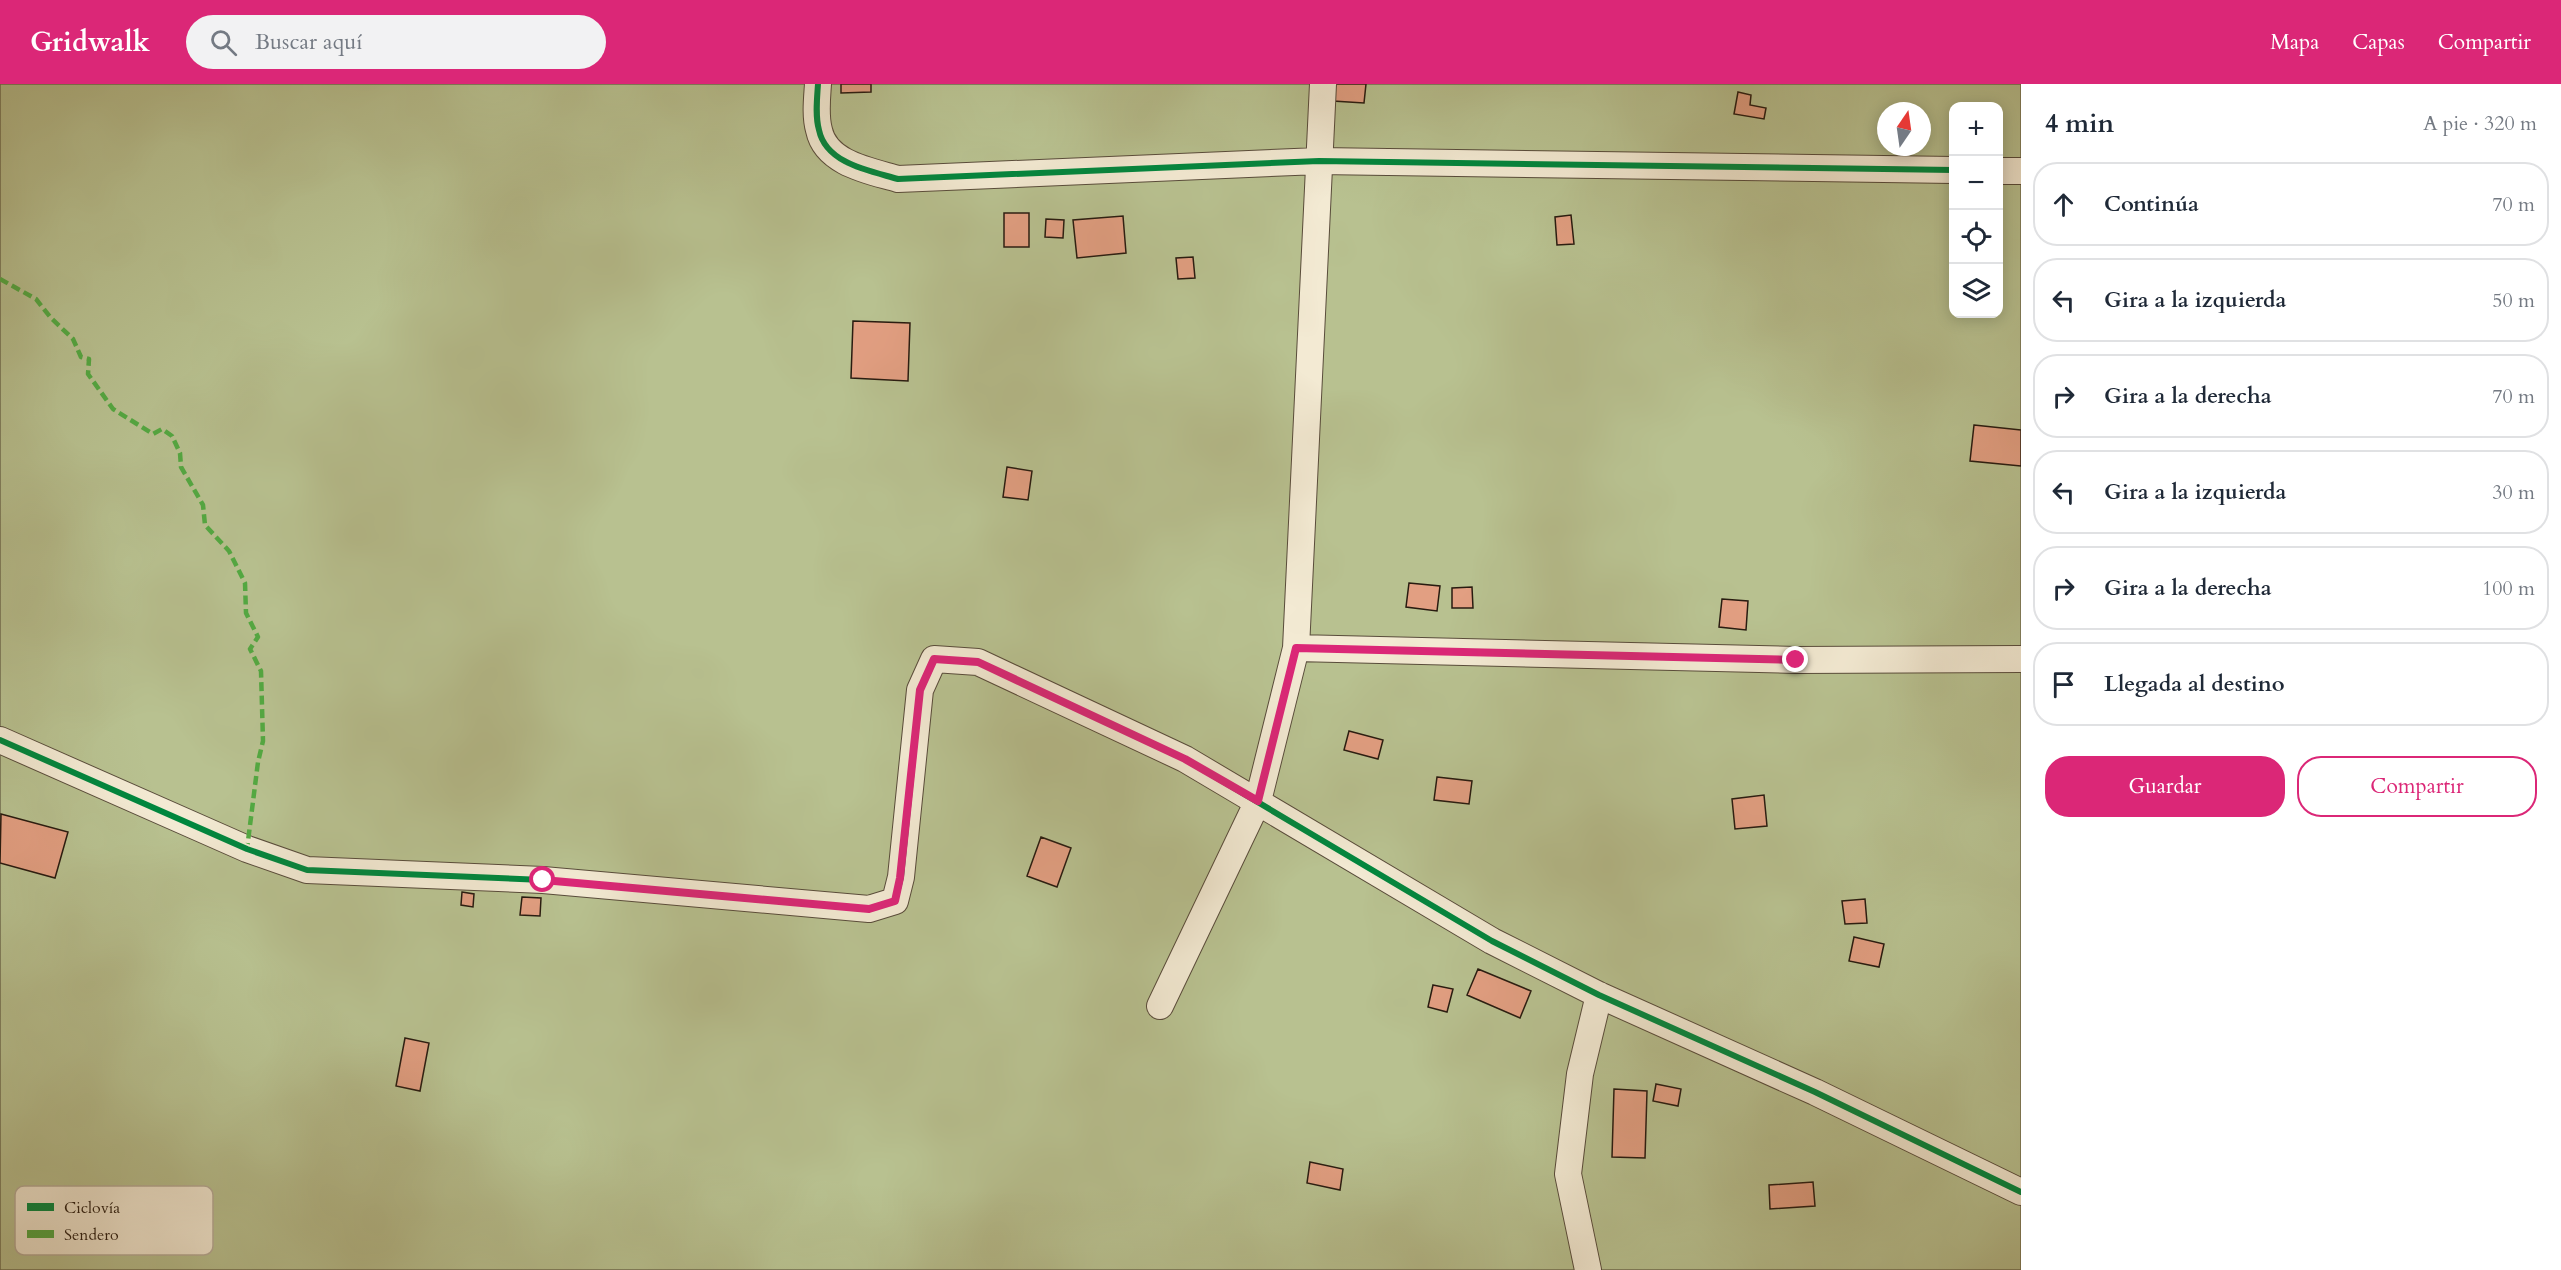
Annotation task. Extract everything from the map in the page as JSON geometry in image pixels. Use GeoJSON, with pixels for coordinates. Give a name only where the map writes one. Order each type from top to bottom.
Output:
{"type":"FeatureCollection","features":[{"type":"Feature","properties":{"kind":"street"},"geometry":{"type":"LineString","coordinates":[[818,84],[819,132],[829,149],[850,165],[898,179],[1319,161],[1949,170]]}},
{"type":"Feature","properties":{"kind":"street"},"geometry":{"type":"LineString","coordinates":[[1160,1006],[1258,801],[1296,648],[1323,84]]}},
{"type":"Feature","properties":{"kind":"street"},"geometry":{"type":"LineString","coordinates":[[2003,171],[2021,171]]}},
{"type":"Feature","properties":{"kind":"street"},"geometry":{"type":"LineString","coordinates":[[1296,648],[1784,660],[2021,659]]}},
{"type":"Feature","properties":{"kind":"street"},"geometry":{"type":"LineString","coordinates":[[0,740],[255,852],[307,870],[543,880],[869,909],[895,901],[900,878],[920,690],[934,659],[978,662],[1185,759],[1492,941],[1599,995],[1815,1092],[2021,1192]]}},
{"type":"Feature","properties":{"kind":"street"},"geometry":{"type":"LineString","coordinates":[[1588,1270],[1568,1174],[1581,1074],[1599,995]]}},
{"type":"Feature","properties":{"kind":"green space"},"geometry":{"type":"Polygon","coordinates":[[[0,84],[2021,84],[2021,1270],[0,1270],[0,84]]]}},
{"type":"Feature","properties":{"kind":"building"},"geometry":{"type":"Polygon","coordinates":[[[841,84],[871,84],[871,92],[841,93],[841,84]]]}},
{"type":"Feature","properties":{"kind":"building"},"geometry":{"type":"Polygon","coordinates":[[[1334,84],[1366,84],[1364,103],[1333,101],[1334,84]]]}},
{"type":"Feature","properties":{"kind":"building"},"geometry":{"type":"Polygon","coordinates":[[[1738,92],[1751,95],[1750,105],[1766,108],[1764,119],[1734,114],[1738,92]]]}},
{"type":"Feature","properties":{"kind":"building"},"geometry":{"type":"Polygon","coordinates":[[[1004,213],[1029,213],[1029,247],[1004,247],[1004,213]]]}},
{"type":"Feature","properties":{"kind":"building"},"geometry":{"type":"Polygon","coordinates":[[[1571,215],[1574,244],[1557,245],[1555,217],[1571,215]]]}},
{"type":"Feature","properties":{"kind":"building"},"geometry":{"type":"Polygon","coordinates":[[[1123,216],[1126,253],[1077,258],[1073,220],[1123,216]]]}},
{"type":"Feature","properties":{"kind":"building"},"geometry":{"type":"Polygon","coordinates":[[[1046,219],[1064,220],[1063,238],[1045,237],[1046,219]]]}},
{"type":"Feature","properties":{"kind":"building"},"geometry":{"type":"Polygon","coordinates":[[[1193,257],[1195,278],[1178,279],[1176,258],[1193,257]]]}},
{"type":"Feature","properties":{"kind":"building"},"geometry":{"type":"Polygon","coordinates":[[[853,321],[910,323],[908,381],[851,378],[853,321]]]}},
{"type":"Feature","properties":{"kind":"building"},"geometry":{"type":"Polygon","coordinates":[[[1974,425],[2021,430],[2021,466],[1970,461],[1974,425]]]}},
{"type":"Feature","properties":{"kind":"building"},"geometry":{"type":"Polygon","coordinates":[[[1007,467],[1032,471],[1028,500],[1003,497],[1007,467]]]}},
{"type":"Feature","properties":{"kind":"building"},"geometry":{"type":"Polygon","coordinates":[[[1409,583],[1440,586],[1437,611],[1406,607],[1409,583]]]}},
{"type":"Feature","properties":{"kind":"building"},"geometry":{"type":"Polygon","coordinates":[[[1472,587],[1473,608],[1452,608],[1452,588],[1472,587]]]}},
{"type":"Feature","properties":{"kind":"building"},"geometry":{"type":"Polygon","coordinates":[[[1722,599],[1748,601],[1746,630],[1719,627],[1722,599]]]}},
{"type":"Feature","properties":{"kind":"building"},"geometry":{"type":"Polygon","coordinates":[[[1349,731],[1383,740],[1378,759],[1344,750],[1349,731]]]}},
{"type":"Feature","properties":{"kind":"building"},"geometry":{"type":"Polygon","coordinates":[[[1437,777],[1472,781],[1469,804],[1434,800],[1437,777]]]}},
{"type":"Feature","properties":{"kind":"building"},"geometry":{"type":"Polygon","coordinates":[[[1764,795],[1767,826],[1735,829],[1732,799],[1764,795]]]}},
{"type":"Feature","properties":{"kind":"building"},"geometry":{"type":"Polygon","coordinates":[[[1,814],[68,832],[55,878],[0,863],[1,814]]]}},
{"type":"Feature","properties":{"kind":"building"},"geometry":{"type":"Polygon","coordinates":[[[1041,837],[1071,848],[1057,887],[1027,876],[1041,837]]]}},
{"type":"Feature","properties":{"kind":"building"},"geometry":{"type":"Polygon","coordinates":[[[462,892],[474,894],[473,907],[461,905],[462,892]]]}},
{"type":"Feature","properties":{"kind":"building"},"geometry":{"type":"Polygon","coordinates":[[[522,897],[541,898],[540,916],[520,915],[522,897]]]}},
{"type":"Feature","properties":{"kind":"building"},"geometry":{"type":"Polygon","coordinates":[[[1865,899],[1867,923],[1845,924],[1842,901],[1865,899]]]}},
{"type":"Feature","properties":{"kind":"building"},"geometry":{"type":"Polygon","coordinates":[[[1854,937],[1884,944],[1879,967],[1849,961],[1854,937]]]}},
{"type":"Feature","properties":{"kind":"building"},"geometry":{"type":"Polygon","coordinates":[[[1478,969],[1531,991],[1520,1018],[1467,995],[1478,969]]]}},
{"type":"Feature","properties":{"kind":"building"},"geometry":{"type":"Polygon","coordinates":[[[1433,985],[1453,989],[1447,1012],[1428,1007],[1433,985]]]}},
{"type":"Feature","properties":{"kind":"building"},"geometry":{"type":"Polygon","coordinates":[[[405,1038],[429,1043],[420,1091],[396,1086],[405,1038]]]}},
{"type":"Feature","properties":{"kind":"building"},"geometry":{"type":"Polygon","coordinates":[[[1656,1084],[1681,1089],[1678,1106],[1653,1101],[1656,1084]]]}},
{"type":"Feature","properties":{"kind":"building"},"geometry":{"type":"Polygon","coordinates":[[[1614,1089],[1647,1091],[1645,1158],[1612,1157],[1614,1089]]]}},
{"type":"Feature","properties":{"kind":"building"},"geometry":{"type":"Polygon","coordinates":[[[1310,1162],[1343,1169],[1340,1190],[1307,1183],[1310,1162]]]}},
{"type":"Feature","properties":{"kind":"building"},"geometry":{"type":"Polygon","coordinates":[[[1813,1182],[1815,1206],[1770,1209],[1769,1185],[1813,1182]]]}},
{"type":"Feature","properties":{"kind":"marked path"},"geometry":{"type":"LineString","coordinates":[[0,279],[36,299],[51,318],[73,339],[81,357],[89,359],[88,374],[113,409],[153,434],[162,429],[172,436],[180,453],[181,467],[203,505],[205,525],[229,551],[245,583],[246,613],[258,637],[250,649],[261,671],[263,741],[258,762],[247,849]]}},
{"type":"Feature","properties":{"kind":"cycle path"},"geometry":{"type":"LineString","coordinates":[[818,84],[818,125],[823,142],[830,151],[863,169],[898,179],[1319,161],[1949,170]]}},
{"type":"Feature","properties":{"kind":"cycle path"},"geometry":{"type":"LineString","coordinates":[[0,740],[247,849],[307,870],[543,880],[869,909],[895,901],[901,877],[920,690],[934,659],[978,662],[1185,759],[1492,941],[1599,995],[1815,1092],[2021,1192]]}},
{"type":"Feature","properties":{"kind":"route"},"geometry":{"type":"LineString","coordinates":[[543,880],[869,909],[895,901],[900,878],[920,690],[934,659],[978,662],[1185,759],[1258,801],[1296,648],[1796,660]]}}]}
